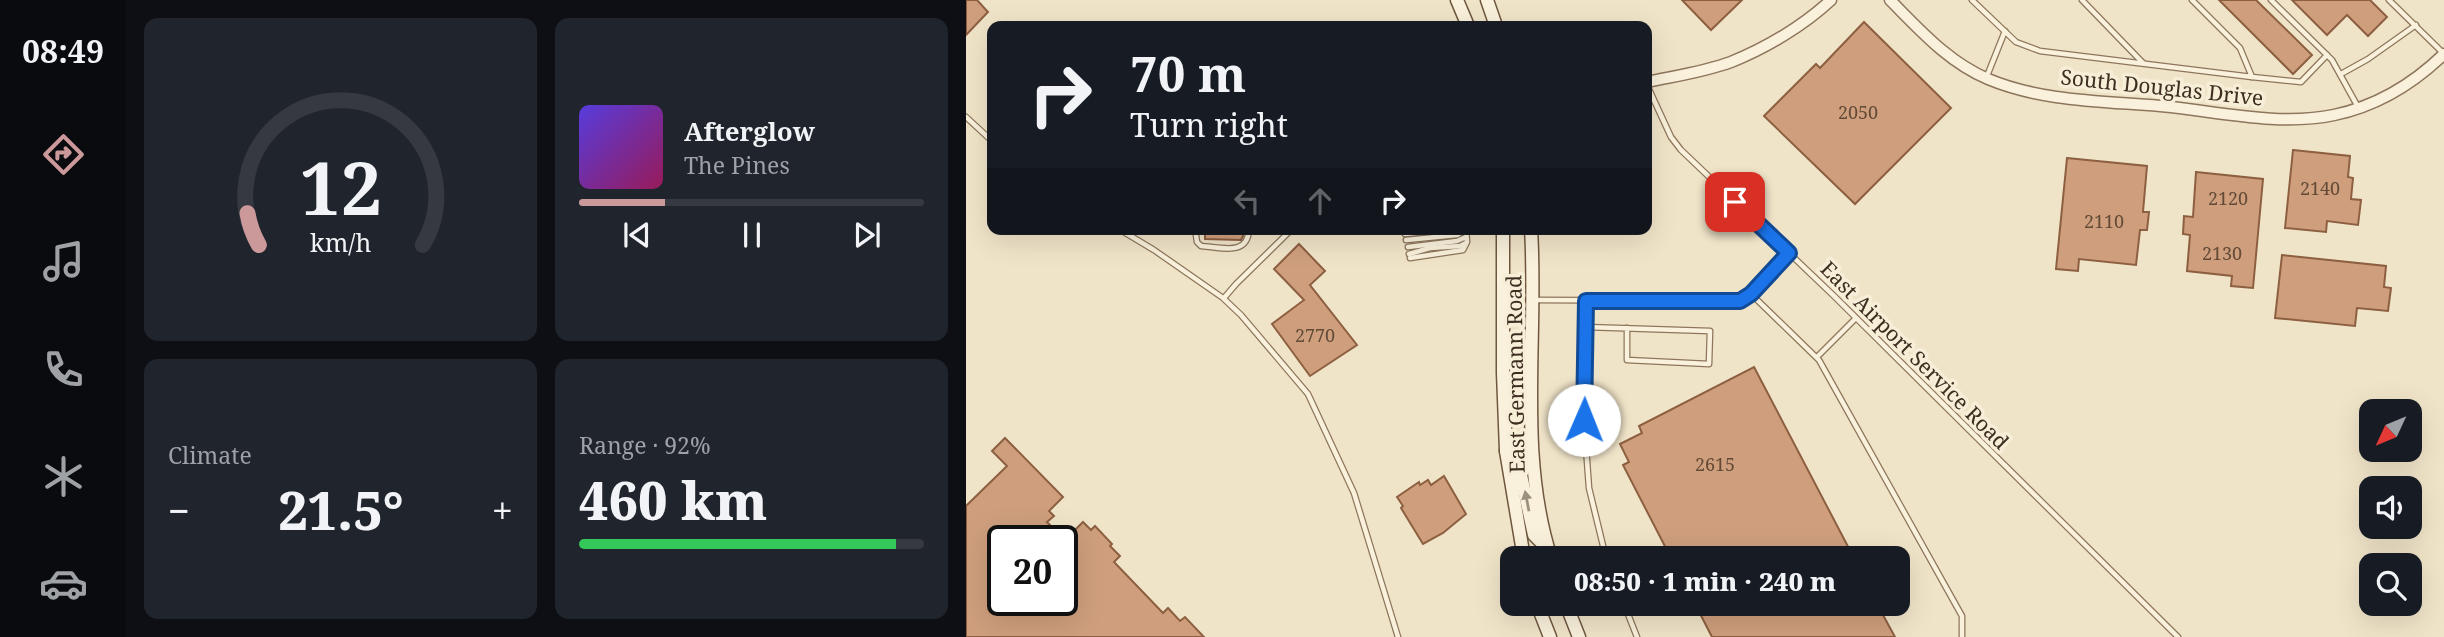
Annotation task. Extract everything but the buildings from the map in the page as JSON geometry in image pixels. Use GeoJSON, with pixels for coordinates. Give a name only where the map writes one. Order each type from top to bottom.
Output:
{"type":"FeatureCollection","features":[{"type":"Feature","properties":{"kind":"main road"},"geometry":{"type":"LineString","coordinates":[[1457,0],[1466,21]]}},
{"type":"Feature","properties":{"kind":"main road"},"geometry":{"type":"LineString","coordinates":[[1487,0],[1494,21]]}},
{"type":"Feature","properties":{"kind":"main road","name":"East Germann Road"},"geometry":{"type":"LineString","coordinates":[[1503,235],[1506,451],[1522,546]]}},
{"type":"Feature","properties":{"kind":"main road","name":"East Germann Road"},"geometry":{"type":"LineString","coordinates":[[1531,235],[1534,300],[1532,427],[1535,480],[1548,546]]}},
{"type":"Feature","properties":{"kind":"main road"},"geometry":{"type":"LineString","coordinates":[[1506,451],[1519,466],[1534,535],[1543,546]]}},
{"type":"Feature","properties":{"kind":"main road"},"geometry":{"type":"LineString","coordinates":[[1542,616],[1550,637]]}},
{"type":"Feature","properties":{"kind":"main road"},"geometry":{"type":"LineString","coordinates":[[1571,616],[1579,637]]}},
{"type":"Feature","properties":{"kind":"street"},"geometry":{"type":"LineString","coordinates":[[1652,82],[1731,62],[1781,37],[1831,0]]}},
{"type":"Feature","properties":{"kind":"street","name":"South Douglas Drive"},"geometry":{"type":"LineString","coordinates":[[1890,0],[1947,55],[2006,86],[2044,95],[2271,118],[2314,118],[2358,108],[2392,94],[2415,80],[2444,54]]}},
{"type":"Feature","properties":{"kind":"lane"},"geometry":{"type":"LineString","coordinates":[[1972,0],[2016,42],[2040,51],[2301,82],[2327,55]]}},
{"type":"Feature","properties":{"kind":"lane"},"geometry":{"type":"LineString","coordinates":[[2082,0],[2144,64]]}},
{"type":"Feature","properties":{"kind":"lane"},"geometry":{"type":"LineString","coordinates":[[2192,0],[2240,48],[2252,76]]}},
{"type":"Feature","properties":{"kind":"lane"},"geometry":{"type":"LineString","coordinates":[[2271,0],[2327,55],[2341,74],[2358,108]]}},
{"type":"Feature","properties":{"kind":"lane"},"geometry":{"type":"LineString","coordinates":[[2389,0],[2444,54]]}},
{"type":"Feature","properties":{"kind":"lane"},"geometry":{"type":"LineString","coordinates":[[2341,74],[2416,26]]}},
{"type":"Feature","properties":{"kind":"lane"},"geometry":{"type":"LineString","coordinates":[[1987,78],[2005,31]]}},
{"type":"Feature","properties":{"kind":"lane","name":"East Airport Service Road"},"geometry":{"type":"LineString","coordinates":[[1652,94],[1671,137],[1681,150],[1856,317],[2178,637]]}},
{"type":"Feature","properties":{"kind":"lane"},"geometry":{"type":"LineString","coordinates":[[966,117],[987,136]]}},
{"type":"Feature","properties":{"kind":"lane"},"geometry":{"type":"LineString","coordinates":[[1129,235],[1223,298],[1246,320],[1310,397],[1354,493],[1398,637]]}},
{"type":"Feature","properties":{"kind":"lane"},"geometry":{"type":"LineString","coordinates":[[1196,235],[1201,246],[1238,248],[1248,240],[1248,235]]}},
{"type":"Feature","properties":{"kind":"lane"},"geometry":{"type":"LineString","coordinates":[[1223,298],[1286,235]]}},
{"type":"Feature","properties":{"kind":"lane"},"geometry":{"type":"LineString","coordinates":[[1418,235],[1405,237],[1457,235]]}},
{"type":"Feature","properties":{"kind":"lane"},"geometry":{"type":"LineString","coordinates":[[1410,256],[1463,250],[1466,235]]}},
{"type":"Feature","properties":{"kind":"lane"},"geometry":{"type":"LineString","coordinates":[[1408,247],[1466,239]]}},
{"type":"Feature","properties":{"kind":"lane"},"geometry":{"type":"LineString","coordinates":[[1534,300],[1740,301],[1751,294],[1789,253]]}},
{"type":"Feature","properties":{"kind":"lane"},"geometry":{"type":"LineString","coordinates":[[1751,294],[1816,357],[1962,616],[1962,637]]}},
{"type":"Feature","properties":{"kind":"lane"},"geometry":{"type":"LineString","coordinates":[[1586,301],[1584,420],[1589,488],[1603,546]]}},
{"type":"Feature","properties":{"kind":"lane"},"geometry":{"type":"LineString","coordinates":[[1816,357],[1856,317]]}},
{"type":"Feature","properties":{"kind":"lane"},"geometry":{"type":"LineString","coordinates":[[1585,327],[1627,328],[1710,331],[1709,364],[1670,359],[1627,360],[1627,328]]}},
{"type":"Feature","properties":{"kind":"lane"},"geometry":{"type":"LineString","coordinates":[[1651,329],[1651,337]]}},
{"type":"Feature","properties":{"kind":"lane"},"geometry":{"type":"LineString","coordinates":[[1670,330],[1670,337]]}},
{"type":"Feature","properties":{"kind":"lane"},"geometry":{"type":"LineString","coordinates":[[1688,330],[1688,338]]}},
{"type":"Feature","properties":{"kind":"lane"},"geometry":{"type":"LineString","coordinates":[[1688,356],[1688,363]]}},
{"type":"Feature","properties":{"kind":"lane"},"geometry":{"type":"LineString","coordinates":[[1629,616],[1637,637]]}},
{"type":"Feature","properties":{"kind":"route"},"geometry":{"type":"LineString","coordinates":[[1584,420],[1586,301],[1740,301],[1751,294],[1789,253],[1735,202]]}}]}
